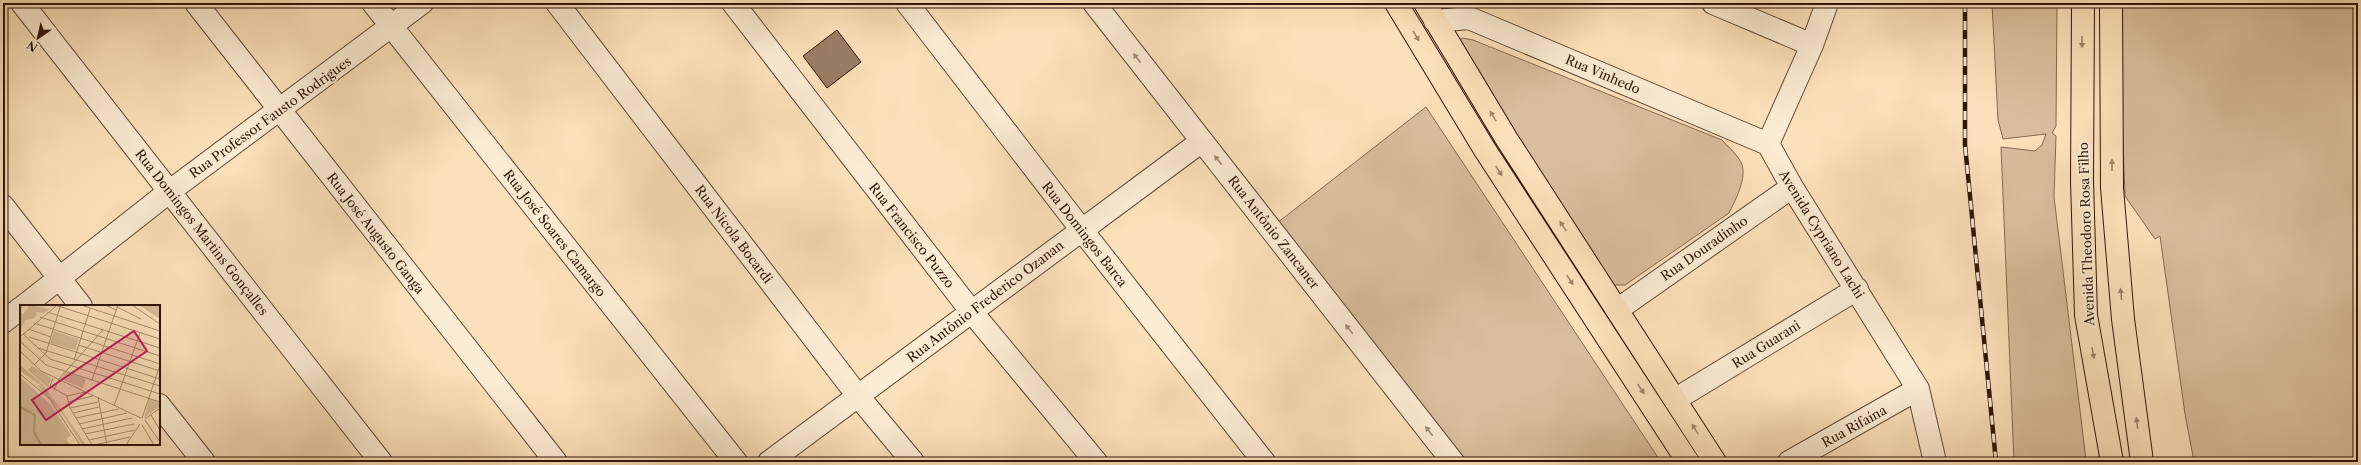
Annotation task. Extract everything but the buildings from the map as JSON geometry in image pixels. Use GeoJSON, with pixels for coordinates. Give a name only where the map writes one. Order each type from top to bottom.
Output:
{"type":"FeatureCollection","features":[{"type":"Feature","properties":{"kind":"main road"},"geometry":{"type":"LineString","coordinates":[[1396,3],[1486,150],[1688,462]]}},
{"type":"Feature","properties":{"kind":"main road"},"geometry":{"type":"LineString","coordinates":[[1425,3],[1506,138],[1715,462]]}},
{"type":"Feature","properties":{"kind":"main road","name":"Avenida Theodoro Rosa Filho"},"geometry":{"type":"LineString","coordinates":[[2082,3],[2082,181],[2086,314],[2112,462]]}},
{"type":"Feature","properties":{"kind":"main road"},"geometry":{"type":"LineString","coordinates":[[2111,3],[2112,188],[2123,319],[2142,462]]}},
{"type":"Feature","properties":{"kind":"main road"},"geometry":{"type":"LineString","coordinates":[[1486,150],[1506,138]]}},
{"type":"Feature","properties":{"kind":"street","name":"Rua Domingos Martins Gonçalles"},"geometry":{"type":"LineString","coordinates":[[22,3],[381,462]]}},
{"type":"Feature","properties":{"kind":"street","name":"Rua José Augusto Ganga"},"geometry":{"type":"LineString","coordinates":[[196,3],[556,462]]}},
{"type":"Feature","properties":{"kind":"street","name":"Rua José Soares Camargo"},"geometry":{"type":"LineString","coordinates":[[373,3],[736,462]]}},
{"type":"Feature","properties":{"kind":"street","name":"Rua Professor Fausto Rodrigues"},"geometry":{"type":"LineString","coordinates":[[25,305],[170,191],[422,3]]}},
{"type":"Feature","properties":{"kind":"street","name":"Rua Nicola Bocardi"},"geometry":{"type":"LineString","coordinates":[[557,3],[858,396],[913,462]]}},
{"type":"Feature","properties":{"kind":"street","name":"Rua Francisco Puzzo"},"geometry":{"type":"LineString","coordinates":[[733,3],[970,311],[1096,462]]}},
{"type":"Feature","properties":{"kind":"street","name":"Rua Domingos Barca"},"geometry":{"type":"LineString","coordinates":[[907,3],[1081,229],[1264,462]]}},
{"type":"Feature","properties":{"kind":"street","name":"Rua Antônio Zancaner"},"geometry":{"type":"LineString","coordinates":[[1094,3],[1453,462]]}},
{"type":"Feature","properties":{"kind":"street"},"geometry":{"type":"LineString","coordinates":[[1713,3],[1812,45]]}},
{"type":"Feature","properties":{"kind":"street"},"geometry":{"type":"LineString","coordinates":[[1768,144],[1812,45],[1827,3]]}},
{"type":"Feature","properties":{"kind":"street","name":"Rua Vinhedo"},"geometry":{"type":"LineString","coordinates":[[1436,21],[1469,18],[1768,144]]}},
{"type":"Feature","properties":{"kind":"street","name":"Rua Antônio Frederico Ozanan"},"geometry":{"type":"LineString","coordinates":[[769,462],[970,311],[1202,140]]}},
{"type":"Feature","properties":{"kind":"street","name":"Avenida Cypriano Lachi"},"geometry":{"type":"LineString","coordinates":[[1768,144],[1792,186],[1857,288],[1918,389],[1935,462]]}},
{"type":"Feature","properties":{"kind":"street","name":"Rua Douradinho"},"geometry":{"type":"LineString","coordinates":[[1617,310],[1792,186]]}},
{"type":"Feature","properties":{"kind":"street"},"geometry":{"type":"LineString","coordinates":[[3,206],[80,305]]}},
{"type":"Feature","properties":{"kind":"street","name":"Rua Guarani"},"geometry":{"type":"LineString","coordinates":[[1676,400],[1857,288]]}},
{"type":"Feature","properties":{"kind":"street"},"geometry":{"type":"LineString","coordinates":[[3,322],[20,309]]}},
{"type":"Feature","properties":{"kind":"street","name":"Rua Rifaína"},"geometry":{"type":"LineString","coordinates":[[1789,462],[1918,389]]}},
{"type":"Feature","properties":{"kind":"street"},"geometry":{"type":"LineString","coordinates":[[160,406],[204,462]]}},
{"type":"Feature","properties":{"kind":"shaded area"},"geometry":{"type":"Polygon","coordinates":[[[1992,3],[2057,3],[2056,126],[2052,133],[2056,136],[2054,197],[2086,460],[2071,462],[2014,462],[2001,147],[2035,151],[2042,145],[2046,134],[2003,139],[1998,120],[1992,3]]]}},
{"type":"Feature","properties":{"kind":"shaded area"},"geometry":{"type":"Polygon","coordinates":[[[2118,3],[2358,3],[2358,462],[2194,462],[2185,414],[2160,236],[2155,239],[2125,196],[2118,3]]]}},
{"type":"Feature","properties":{"kind":"shaded area"},"geometry":{"type":"Polygon","coordinates":[[[1462,38],[1473,40],[1722,140],[1737,156],[1742,165],[1743,171],[1741,186],[1729,213],[1625,285],[1613,285],[1458,44],[1462,38]]]}},
{"type":"Feature","properties":{"kind":"shaded area"},"geometry":{"type":"Polygon","coordinates":[[[1426,107],[1661,462],[1467,462],[1277,223],[1426,107]]]}},
{"type":"Feature","properties":{"kind":"railway"},"geometry":{"type":"LineString","coordinates":[[1965,3],[1965,145],[1996,462]]}}]}
